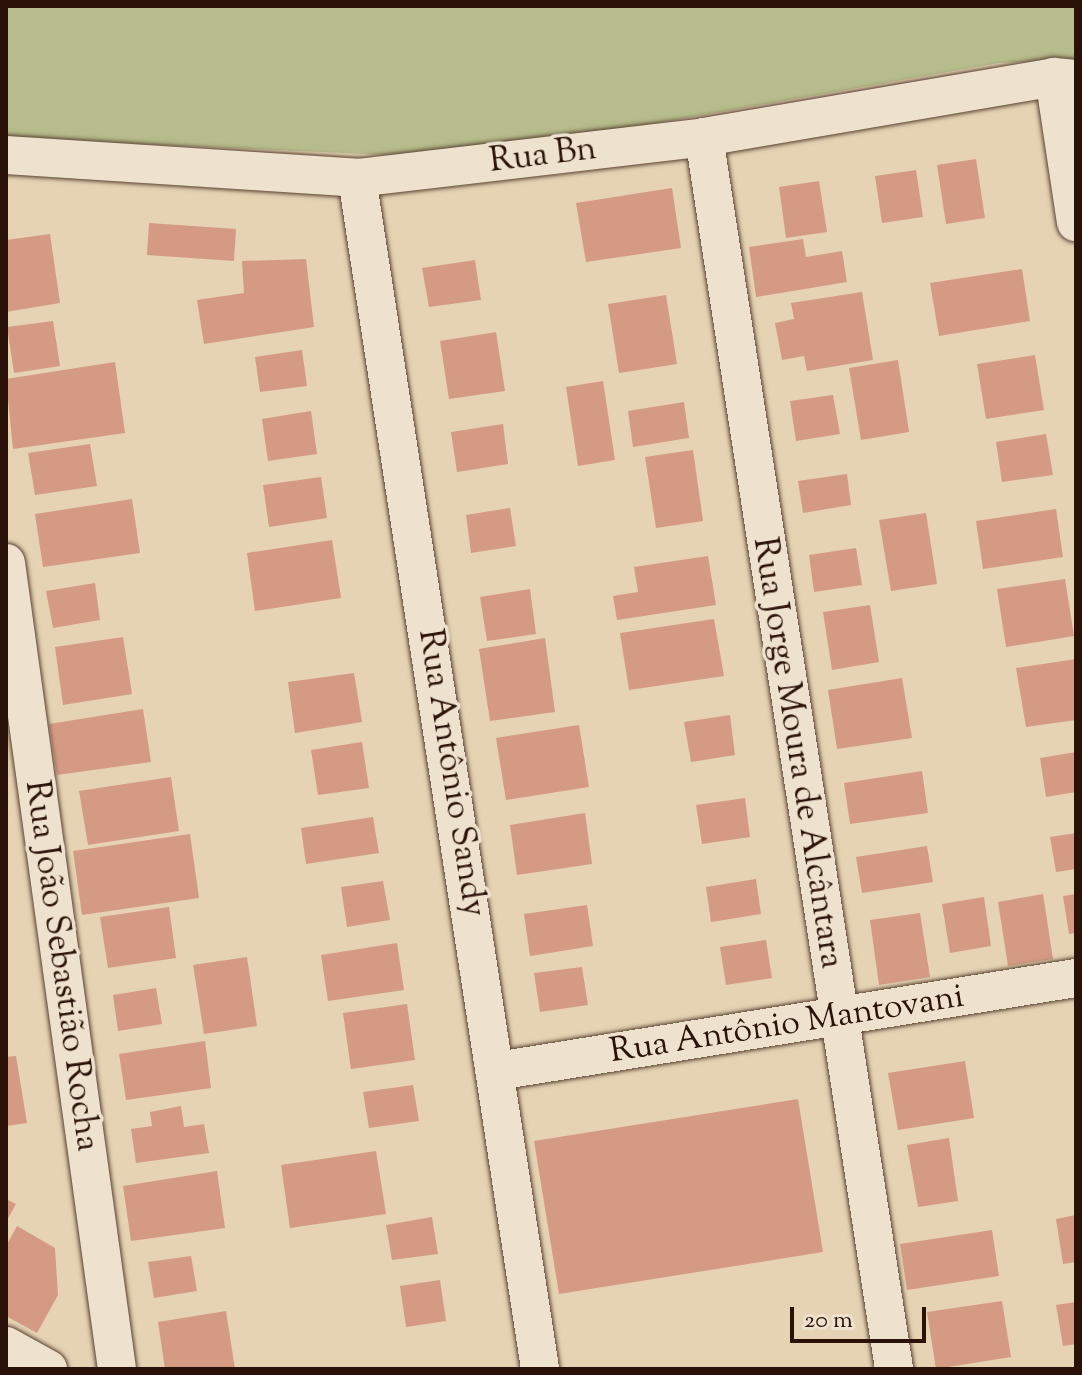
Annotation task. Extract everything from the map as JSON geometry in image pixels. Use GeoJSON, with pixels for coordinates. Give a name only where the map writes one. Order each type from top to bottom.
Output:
{"type":"FeatureCollection","features":[{"type":"Feature","properties":{"kind":"street","name":"Rua Bn"},"geometry":{"type":"LineString","coordinates":[[6,155],[357,178],[704,137],[1065,78]]}},
{"type":"Feature","properties":{"kind":"street"},"geometry":{"type":"LineString","coordinates":[[1065,78],[1076,222]]}},
{"type":"Feature","properties":{"kind":"street","name":"Rua Jorge Moura de Alcântara"},"geometry":{"type":"LineString","coordinates":[[704,137],[837,1018],[894,1369]]}},
{"type":"Feature","properties":{"kind":"street","name":"Rua Antônio Sandy"},"geometry":{"type":"LineString","coordinates":[[357,178],[497,1071],[540,1369]]}},
{"type":"Feature","properties":{"kind":"street","name":"Rua João Sebastião Rocha"},"geometry":{"type":"LineString","coordinates":[[6,563],[117,1369]]}},
{"type":"Feature","properties":{"kind":"street","name":"Rua Antônio Mantovani"},"geometry":{"type":"LineString","coordinates":[[497,1071],[1076,978]]}},
{"type":"Feature","properties":{"kind":"street"},"geometry":{"type":"LineString","coordinates":[[6,1346],[48,1369]]}},
{"type":"Feature","properties":{"kind":"green space"},"geometry":{"type":"Polygon","coordinates":[[[6,6],[1076,6],[1076,60],[999,63],[527,146],[387,155],[6,138],[6,6]]]}},
{"type":"Feature","properties":{"kind":"building"},"geometry":{"type":"Polygon","coordinates":[[[976,159],[985,218],[946,224],[937,165],[976,159]]]}},
{"type":"Feature","properties":{"kind":"building"},"geometry":{"type":"Polygon","coordinates":[[[916,170],[923,217],[882,223],[875,176],[916,170]]]}},
{"type":"Feature","properties":{"kind":"building"},"geometry":{"type":"Polygon","coordinates":[[[819,181],[827,232],[786,238],[779,187],[819,181]]]}},
{"type":"Feature","properties":{"kind":"building"},"geometry":{"type":"Polygon","coordinates":[[[672,188],[681,248],[586,262],[576,203],[672,188]]]}},
{"type":"Feature","properties":{"kind":"building"},"geometry":{"type":"Polygon","coordinates":[[[149,223],[236,229],[234,261],[147,255],[149,223]]]}},
{"type":"Feature","properties":{"kind":"building"},"geometry":{"type":"Polygon","coordinates":[[[50,234],[60,303],[6,312],[6,240],[50,234]]]}},
{"type":"Feature","properties":{"kind":"building"},"geometry":{"type":"Polygon","coordinates":[[[803,239],[806,257],[842,251],[847,282],[756,297],[749,247],[803,239]]]}},
{"type":"Feature","properties":{"kind":"building"},"geometry":{"type":"Polygon","coordinates":[[[306,259],[314,327],[204,344],[197,300],[244,293],[242,261],[306,259]]]}},
{"type":"Feature","properties":{"kind":"building"},"geometry":{"type":"Polygon","coordinates":[[[475,260],[481,300],[429,307],[422,268],[475,260]]]}},
{"type":"Feature","properties":{"kind":"building"},"geometry":{"type":"Polygon","coordinates":[[[1022,269],[1030,321],[939,336],[930,283],[1022,269]]]}},
{"type":"Feature","properties":{"kind":"building"},"geometry":{"type":"Polygon","coordinates":[[[862,292],[873,360],[807,371],[804,356],[782,360],[775,323],[794,319],[791,303],[862,292]]]}},
{"type":"Feature","properties":{"kind":"building"},"geometry":{"type":"Polygon","coordinates":[[[666,295],[677,364],[619,373],[608,304],[666,295]]]}},
{"type":"Feature","properties":{"kind":"building"},"geometry":{"type":"Polygon","coordinates":[[[53,321],[60,366],[14,373],[7,327],[53,321]]]}},
{"type":"Feature","properties":{"kind":"building"},"geometry":{"type":"Polygon","coordinates":[[[496,332],[505,391],[449,399],[440,341],[496,332]]]}},
{"type":"Feature","properties":{"kind":"building"},"geometry":{"type":"Polygon","coordinates":[[[302,350],[307,386],[260,392],[255,357],[302,350]]]}},
{"type":"Feature","properties":{"kind":"building"},"geometry":{"type":"Polygon","coordinates":[[[1035,355],[1044,410],[986,419],[977,364],[1035,355]]]}},
{"type":"Feature","properties":{"kind":"building"},"geometry":{"type":"Polygon","coordinates":[[[898,360],[909,432],[861,440],[849,368],[898,360]]]}},
{"type":"Feature","properties":{"kind":"building"},"geometry":{"type":"Polygon","coordinates":[[[115,362],[125,433],[13,449],[6,379],[115,362]]]}},
{"type":"Feature","properties":{"kind":"building"},"geometry":{"type":"Polygon","coordinates":[[[603,381],[615,460],[578,466],[566,387],[603,381]]]}},
{"type":"Feature","properties":{"kind":"building"},"geometry":{"type":"Polygon","coordinates":[[[833,395],[840,434],[796,441],[790,401],[833,395]]]}},
{"type":"Feature","properties":{"kind":"building"},"geometry":{"type":"Polygon","coordinates":[[[684,402],[689,438],[633,447],[628,411],[684,402]]]}},
{"type":"Feature","properties":{"kind":"building"},"geometry":{"type":"Polygon","coordinates":[[[311,411],[317,454],[268,461],[262,419],[311,411]]]}},
{"type":"Feature","properties":{"kind":"building"},"geometry":{"type":"Polygon","coordinates":[[[503,424],[508,464],[457,472],[451,432],[503,424]]]}},
{"type":"Feature","properties":{"kind":"building"},"geometry":{"type":"Polygon","coordinates":[[[1046,434],[1053,475],[1002,482],[996,442],[1046,434]]]}},
{"type":"Feature","properties":{"kind":"building"},"geometry":{"type":"Polygon","coordinates":[[[90,444],[97,486],[35,495],[28,453],[90,444]]]}},
{"type":"Feature","properties":{"kind":"building"},"geometry":{"type":"Polygon","coordinates":[[[693,450],[703,521],[656,528],[645,457],[693,450]]]}},
{"type":"Feature","properties":{"kind":"building"},"geometry":{"type":"Polygon","coordinates":[[[847,474],[851,505],[803,513],[798,481],[847,474]]]}},
{"type":"Feature","properties":{"kind":"building"},"geometry":{"type":"Polygon","coordinates":[[[321,477],[327,518],[269,527],[263,485],[321,477]]]}},
{"type":"Feature","properties":{"kind":"building"},"geometry":{"type":"Polygon","coordinates":[[[132,499],[140,553],[43,567],[35,514],[132,499]]]}},
{"type":"Feature","properties":{"kind":"building"},"geometry":{"type":"Polygon","coordinates":[[[510,508],[516,546],[471,553],[466,515],[510,508]]]}},
{"type":"Feature","properties":{"kind":"building"},"geometry":{"type":"Polygon","coordinates":[[[1056,509],[1063,557],[983,569],[976,521],[1056,509]]]}},
{"type":"Feature","properties":{"kind":"building"},"geometry":{"type":"Polygon","coordinates":[[[926,513],[937,584],[891,591],[879,520],[926,513]]]}},
{"type":"Feature","properties":{"kind":"building"},"geometry":{"type":"Polygon","coordinates":[[[332,540],[341,598],[255,611],[247,553],[332,540]]]}},
{"type":"Feature","properties":{"kind":"building"},"geometry":{"type":"Polygon","coordinates":[[[856,548],[862,585],[814,592],[809,555],[856,548]]]}},
{"type":"Feature","properties":{"kind":"building"},"geometry":{"type":"Polygon","coordinates":[[[708,556],[716,605],[617,620],[613,596],[638,592],[634,567],[708,556]]]}},
{"type":"Feature","properties":{"kind":"building"},"geometry":{"type":"Polygon","coordinates":[[[1065,579],[1074,636],[1006,647],[997,589],[1065,579]]]}},
{"type":"Feature","properties":{"kind":"building"},"geometry":{"type":"Polygon","coordinates":[[[95,583],[100,620],[53,628],[46,591],[95,583]]]}},
{"type":"Feature","properties":{"kind":"building"},"geometry":{"type":"Polygon","coordinates":[[[530,589],[536,634],[487,641],[480,597],[530,589]]]}},
{"type":"Feature","properties":{"kind":"building"},"geometry":{"type":"Polygon","coordinates":[[[870,605],[879,662],[832,670],[823,612],[870,605]]]}},
{"type":"Feature","properties":{"kind":"building"},"geometry":{"type":"Polygon","coordinates":[[[714,619],[724,676],[629,690],[620,633],[714,619]]]}},
{"type":"Feature","properties":{"kind":"building"},"geometry":{"type":"Polygon","coordinates":[[[123,637],[132,694],[63,705],[55,647],[123,637]]]}},
{"type":"Feature","properties":{"kind":"building"},"geometry":{"type":"Polygon","coordinates":[[[545,638],[555,712],[490,721],[479,649],[545,638]]]}},
{"type":"Feature","properties":{"kind":"building"},"geometry":{"type":"Polygon","coordinates":[[[1076,659],[1076,720],[1026,727],[1016,668],[1076,659]]]}},
{"type":"Feature","properties":{"kind":"building"},"geometry":{"type":"Polygon","coordinates":[[[354,673],[362,722],[295,733],[288,682],[354,673]]]}},
{"type":"Feature","properties":{"kind":"building"},"geometry":{"type":"Polygon","coordinates":[[[902,678],[912,738],[837,749],[828,690],[902,678]]]}},
{"type":"Feature","properties":{"kind":"building"},"geometry":{"type":"Polygon","coordinates":[[[143,709],[151,762],[57,775],[49,724],[143,709]]]}},
{"type":"Feature","properties":{"kind":"building"},"geometry":{"type":"Polygon","coordinates":[[[730,715],[735,755],[691,762],[684,722],[730,715]]]}},
{"type":"Feature","properties":{"kind":"building"},"geometry":{"type":"Polygon","coordinates":[[[579,725],[589,787],[506,800],[496,738],[579,725]]]}},
{"type":"Feature","properties":{"kind":"building"},"geometry":{"type":"Polygon","coordinates":[[[362,742],[369,788],[318,795],[311,750],[362,742]]]}},
{"type":"Feature","properties":{"kind":"building"},"geometry":{"type":"Polygon","coordinates":[[[1076,752],[1076,792],[1046,797],[1040,758],[1076,752]]]}},
{"type":"Feature","properties":{"kind":"building"},"geometry":{"type":"Polygon","coordinates":[[[922,771],[928,813],[850,824],[844,783],[922,771]]]}},
{"type":"Feature","properties":{"kind":"building"},"geometry":{"type":"Polygon","coordinates":[[[171,777],[179,831],[88,845],[79,791],[171,777]]]}},
{"type":"Feature","properties":{"kind":"building"},"geometry":{"type":"Polygon","coordinates":[[[745,798],[750,837],[702,844],[696,805],[745,798]]]}},
{"type":"Feature","properties":{"kind":"building"},"geometry":{"type":"Polygon","coordinates":[[[585,813],[592,864],[517,875],[510,825],[585,813]]]}},
{"type":"Feature","properties":{"kind":"building"},"geometry":{"type":"Polygon","coordinates":[[[373,817],[379,853],[306,864],[301,828],[373,817]]]}},
{"type":"Feature","properties":{"kind":"building"},"geometry":{"type":"Polygon","coordinates":[[[1076,833],[1076,869],[1056,872],[1050,837],[1076,833]]]}},
{"type":"Feature","properties":{"kind":"building"},"geometry":{"type":"Polygon","coordinates":[[[190,834],[199,898],[82,915],[73,851],[190,834]]]}},
{"type":"Feature","properties":{"kind":"building"},"geometry":{"type":"Polygon","coordinates":[[[927,846],[933,882],[862,893],[856,857],[927,846]]]}},
{"type":"Feature","properties":{"kind":"building"},"geometry":{"type":"Polygon","coordinates":[[[756,879],[761,914],[711,922],[706,887],[756,879]]]}},
{"type":"Feature","properties":{"kind":"building"},"geometry":{"type":"Polygon","coordinates":[[[383,881],[390,920],[347,927],[341,887],[383,881]]]}},
{"type":"Feature","properties":{"kind":"building"},"geometry":{"type":"Polygon","coordinates":[[[1043,894],[1053,959],[1008,966],[998,902],[1043,894]]]}},
{"type":"Feature","properties":{"kind":"building"},"geometry":{"type":"Polygon","coordinates":[[[1076,894],[1076,933],[1069,934],[1063,896],[1076,894]]]}},
{"type":"Feature","properties":{"kind":"building"},"geometry":{"type":"Polygon","coordinates":[[[984,897],[991,946],[950,953],[942,904],[984,897]]]}},
{"type":"Feature","properties":{"kind":"building"},"geometry":{"type":"Polygon","coordinates":[[[587,905],[593,946],[530,956],[524,914],[587,905]]]}},
{"type":"Feature","properties":{"kind":"building"},"geometry":{"type":"Polygon","coordinates":[[[169,907],[176,958],[108,968],[100,917],[169,907]]]}},
{"type":"Feature","properties":{"kind":"building"},"geometry":{"type":"Polygon","coordinates":[[[920,913],[930,977],[879,985],[870,920],[920,913]]]}},
{"type":"Feature","properties":{"kind":"building"},"geometry":{"type":"Polygon","coordinates":[[[766,940],[772,978],[726,985],[720,947],[766,940]]]}},
{"type":"Feature","properties":{"kind":"building"},"geometry":{"type":"Polygon","coordinates":[[[397,943],[404,990],[328,1001],[321,955],[397,943]]]}},
{"type":"Feature","properties":{"kind":"building"},"geometry":{"type":"Polygon","coordinates":[[[247,957],[257,1026],[204,1034],[193,965],[247,957]]]}},
{"type":"Feature","properties":{"kind":"building"},"geometry":{"type":"Polygon","coordinates":[[[582,967],[588,1005],[540,1012],[534,973],[582,967]]]}},
{"type":"Feature","properties":{"kind":"building"},"geometry":{"type":"Polygon","coordinates":[[[156,988],[162,1024],[118,1031],[113,995],[156,988]]]}},
{"type":"Feature","properties":{"kind":"building"},"geometry":{"type":"Polygon","coordinates":[[[407,1004],[415,1060],[351,1069],[343,1013],[407,1004]]]}},
{"type":"Feature","properties":{"kind":"building"},"geometry":{"type":"Polygon","coordinates":[[[205,1041],[211,1088],[126,1100],[119,1054],[205,1041]]]}},
{"type":"Feature","properties":{"kind":"building"},"geometry":{"type":"Polygon","coordinates":[[[16,1056],[27,1123],[6,1126],[6,1057],[16,1056]]]}},
{"type":"Feature","properties":{"kind":"building"},"geometry":{"type":"Polygon","coordinates":[[[965,1061],[974,1118],[898,1130],[888,1073],[965,1061]]]}},
{"type":"Feature","properties":{"kind":"building"},"geometry":{"type":"Polygon","coordinates":[[[413,1085],[419,1121],[369,1128],[363,1092],[413,1085]]]}},
{"type":"Feature","properties":{"kind":"building"},"geometry":{"type":"Polygon","coordinates":[[[798,1099],[823,1252],[559,1294],[534,1141],[798,1099]]]}},
{"type":"Feature","properties":{"kind":"building"},"geometry":{"type":"Polygon","coordinates":[[[181,1106],[184,1127],[204,1124],[209,1153],[136,1163],[131,1129],[152,1126],[150,1112],[181,1106]]]}},
{"type":"Feature","properties":{"kind":"building"},"geometry":{"type":"Polygon","coordinates":[[[949,1138],[958,1201],[918,1207],[907,1145],[949,1138]]]}},
{"type":"Feature","properties":{"kind":"building"},"geometry":{"type":"Polygon","coordinates":[[[376,1151],[386,1214],[290,1228],[281,1165],[376,1151]]]}},
{"type":"Feature","properties":{"kind":"building"},"geometry":{"type":"Polygon","coordinates":[[[217,1171],[225,1228],[131,1241],[123,1186],[217,1171]]]}},
{"type":"Feature","properties":{"kind":"building"},"geometry":{"type":"Polygon","coordinates":[[[6,1199],[16,1204],[6,1222],[6,1199]]]}},
{"type":"Feature","properties":{"kind":"building"},"geometry":{"type":"Polygon","coordinates":[[[1076,1215],[1076,1262],[1063,1264],[1056,1219],[1076,1215]]]}},
{"type":"Feature","properties":{"kind":"building"},"geometry":{"type":"Polygon","coordinates":[[[432,1217],[438,1254],[392,1260],[386,1225],[432,1217]]]}},
{"type":"Feature","properties":{"kind":"building"},"geometry":{"type":"Polygon","coordinates":[[[17,1226],[55,1248],[58,1295],[37,1333],[6,1316],[6,1246],[17,1226]]]}},
{"type":"Feature","properties":{"kind":"building"},"geometry":{"type":"Polygon","coordinates":[[[992,1230],[999,1276],[907,1290],[900,1244],[992,1230]]]}},
{"type":"Feature","properties":{"kind":"building"},"geometry":{"type":"Polygon","coordinates":[[[191,1256],[197,1291],[154,1298],[148,1262],[191,1256]]]}},
{"type":"Feature","properties":{"kind":"building"},"geometry":{"type":"Polygon","coordinates":[[[440,1280],[446,1321],[406,1327],[400,1286],[440,1280]]]}},
{"type":"Feature","properties":{"kind":"building"},"geometry":{"type":"Polygon","coordinates":[[[1002,1301],[1011,1357],[936,1369],[927,1312],[1002,1301]]]}},
{"type":"Feature","properties":{"kind":"building"},"geometry":{"type":"Polygon","coordinates":[[[1076,1302],[1076,1344],[1063,1346],[1056,1305],[1076,1302]]]}},
{"type":"Feature","properties":{"kind":"building"},"geometry":{"type":"Polygon","coordinates":[[[226,1311],[235,1369],[165,1369],[158,1322],[226,1311]]]}}]}
